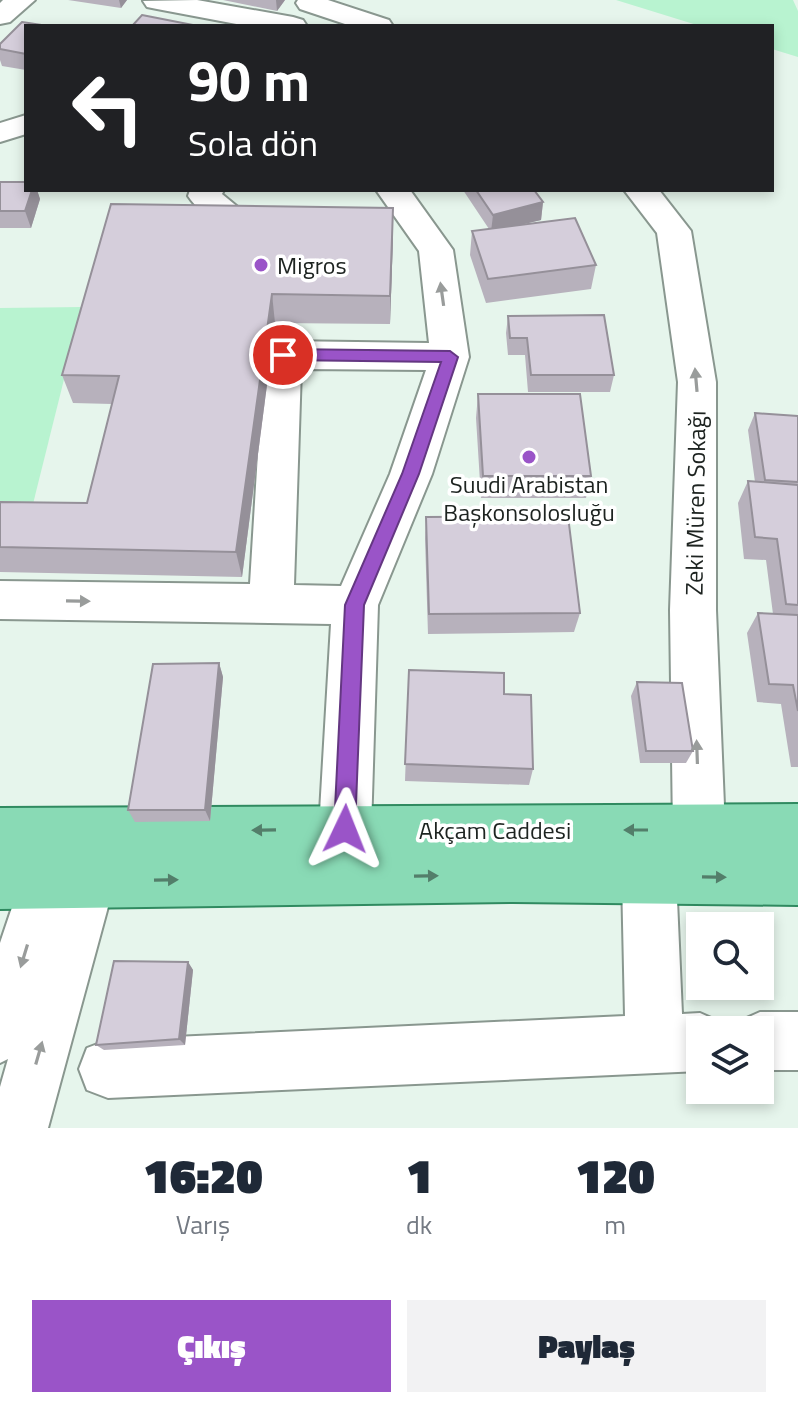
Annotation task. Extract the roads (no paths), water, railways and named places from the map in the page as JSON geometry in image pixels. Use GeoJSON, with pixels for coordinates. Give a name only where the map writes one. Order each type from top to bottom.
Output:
{"type":"FeatureCollection","features":[{"type":"Feature","properties":{"kind":"main road","name":"Akçam Caddesi"},"geometry":{"type":"LineString","coordinates":[[30,872],[345,829],[798,829]]}},
{"type":"Feature","properties":{"kind":"main road","name":"Akçam Caddesi"},"geometry":{"type":"LineString","coordinates":[[30,872],[798,878]]}},
{"type":"Feature","properties":{"kind":"street"},"geometry":{"type":"LineString","coordinates":[[0,16],[21,0]]}},
{"type":"Feature","properties":{"kind":"street"},"geometry":{"type":"LineString","coordinates":[[294,24],[311,1],[374,24]]}},
{"type":"Feature","properties":{"kind":"street"},"geometry":{"type":"LineString","coordinates":[[152,6],[278,24]]}},
{"type":"Feature","properties":{"kind":"street"},"geometry":{"type":"LineString","coordinates":[[0,133],[24,125]]}},
{"type":"Feature","properties":{"kind":"street"},"geometry":{"type":"LineString","coordinates":[[206,192],[205,196],[228,217],[259,225],[306,222]]}},
{"type":"Feature","properties":{"kind":"street","name":"Zeki Müren Sokağı"},"geometry":{"type":"LineString","coordinates":[[643,192],[674,231],[697,382],[693,610],[699,830]]}},
{"type":"Feature","properties":{"kind":"street"},"geometry":{"type":"LineString","coordinates":[[345,829],[355,605],[411,474],[450,357],[436,250],[390,207]]}},
{"type":"Feature","properties":{"kind":"street"},"geometry":{"type":"LineString","coordinates":[[271,604],[283,355],[450,357]]}},
{"type":"Feature","properties":{"kind":"street"},"geometry":{"type":"LineString","coordinates":[[0,600],[355,605]]}},
{"type":"Feature","properties":{"kind":"street"},"geometry":{"type":"LineString","coordinates":[[0,1034],[30,872]]}},
{"type":"Feature","properties":{"kind":"street"},"geometry":{"type":"LineString","coordinates":[[18,1128],[30,872]]}},
{"type":"Feature","properties":{"kind":"street"},"geometry":{"type":"LineString","coordinates":[[108,1069],[677,1042],[649,877]]}},
{"type":"Feature","properties":{"kind":"street"},"geometry":{"type":"LineString","coordinates":[[774,1041],[798,1041]]}},
{"type":"Feature","properties":{"kind":"place","name":"Migros"},"geometry":{"type":"Point","coordinates":[261,265]}},
{"type":"Feature","properties":{"kind":"place","name":"Suudi Arabistan Başkonsolosluğu"},"geometry":{"type":"Point","coordinates":[529,457]}}]}
